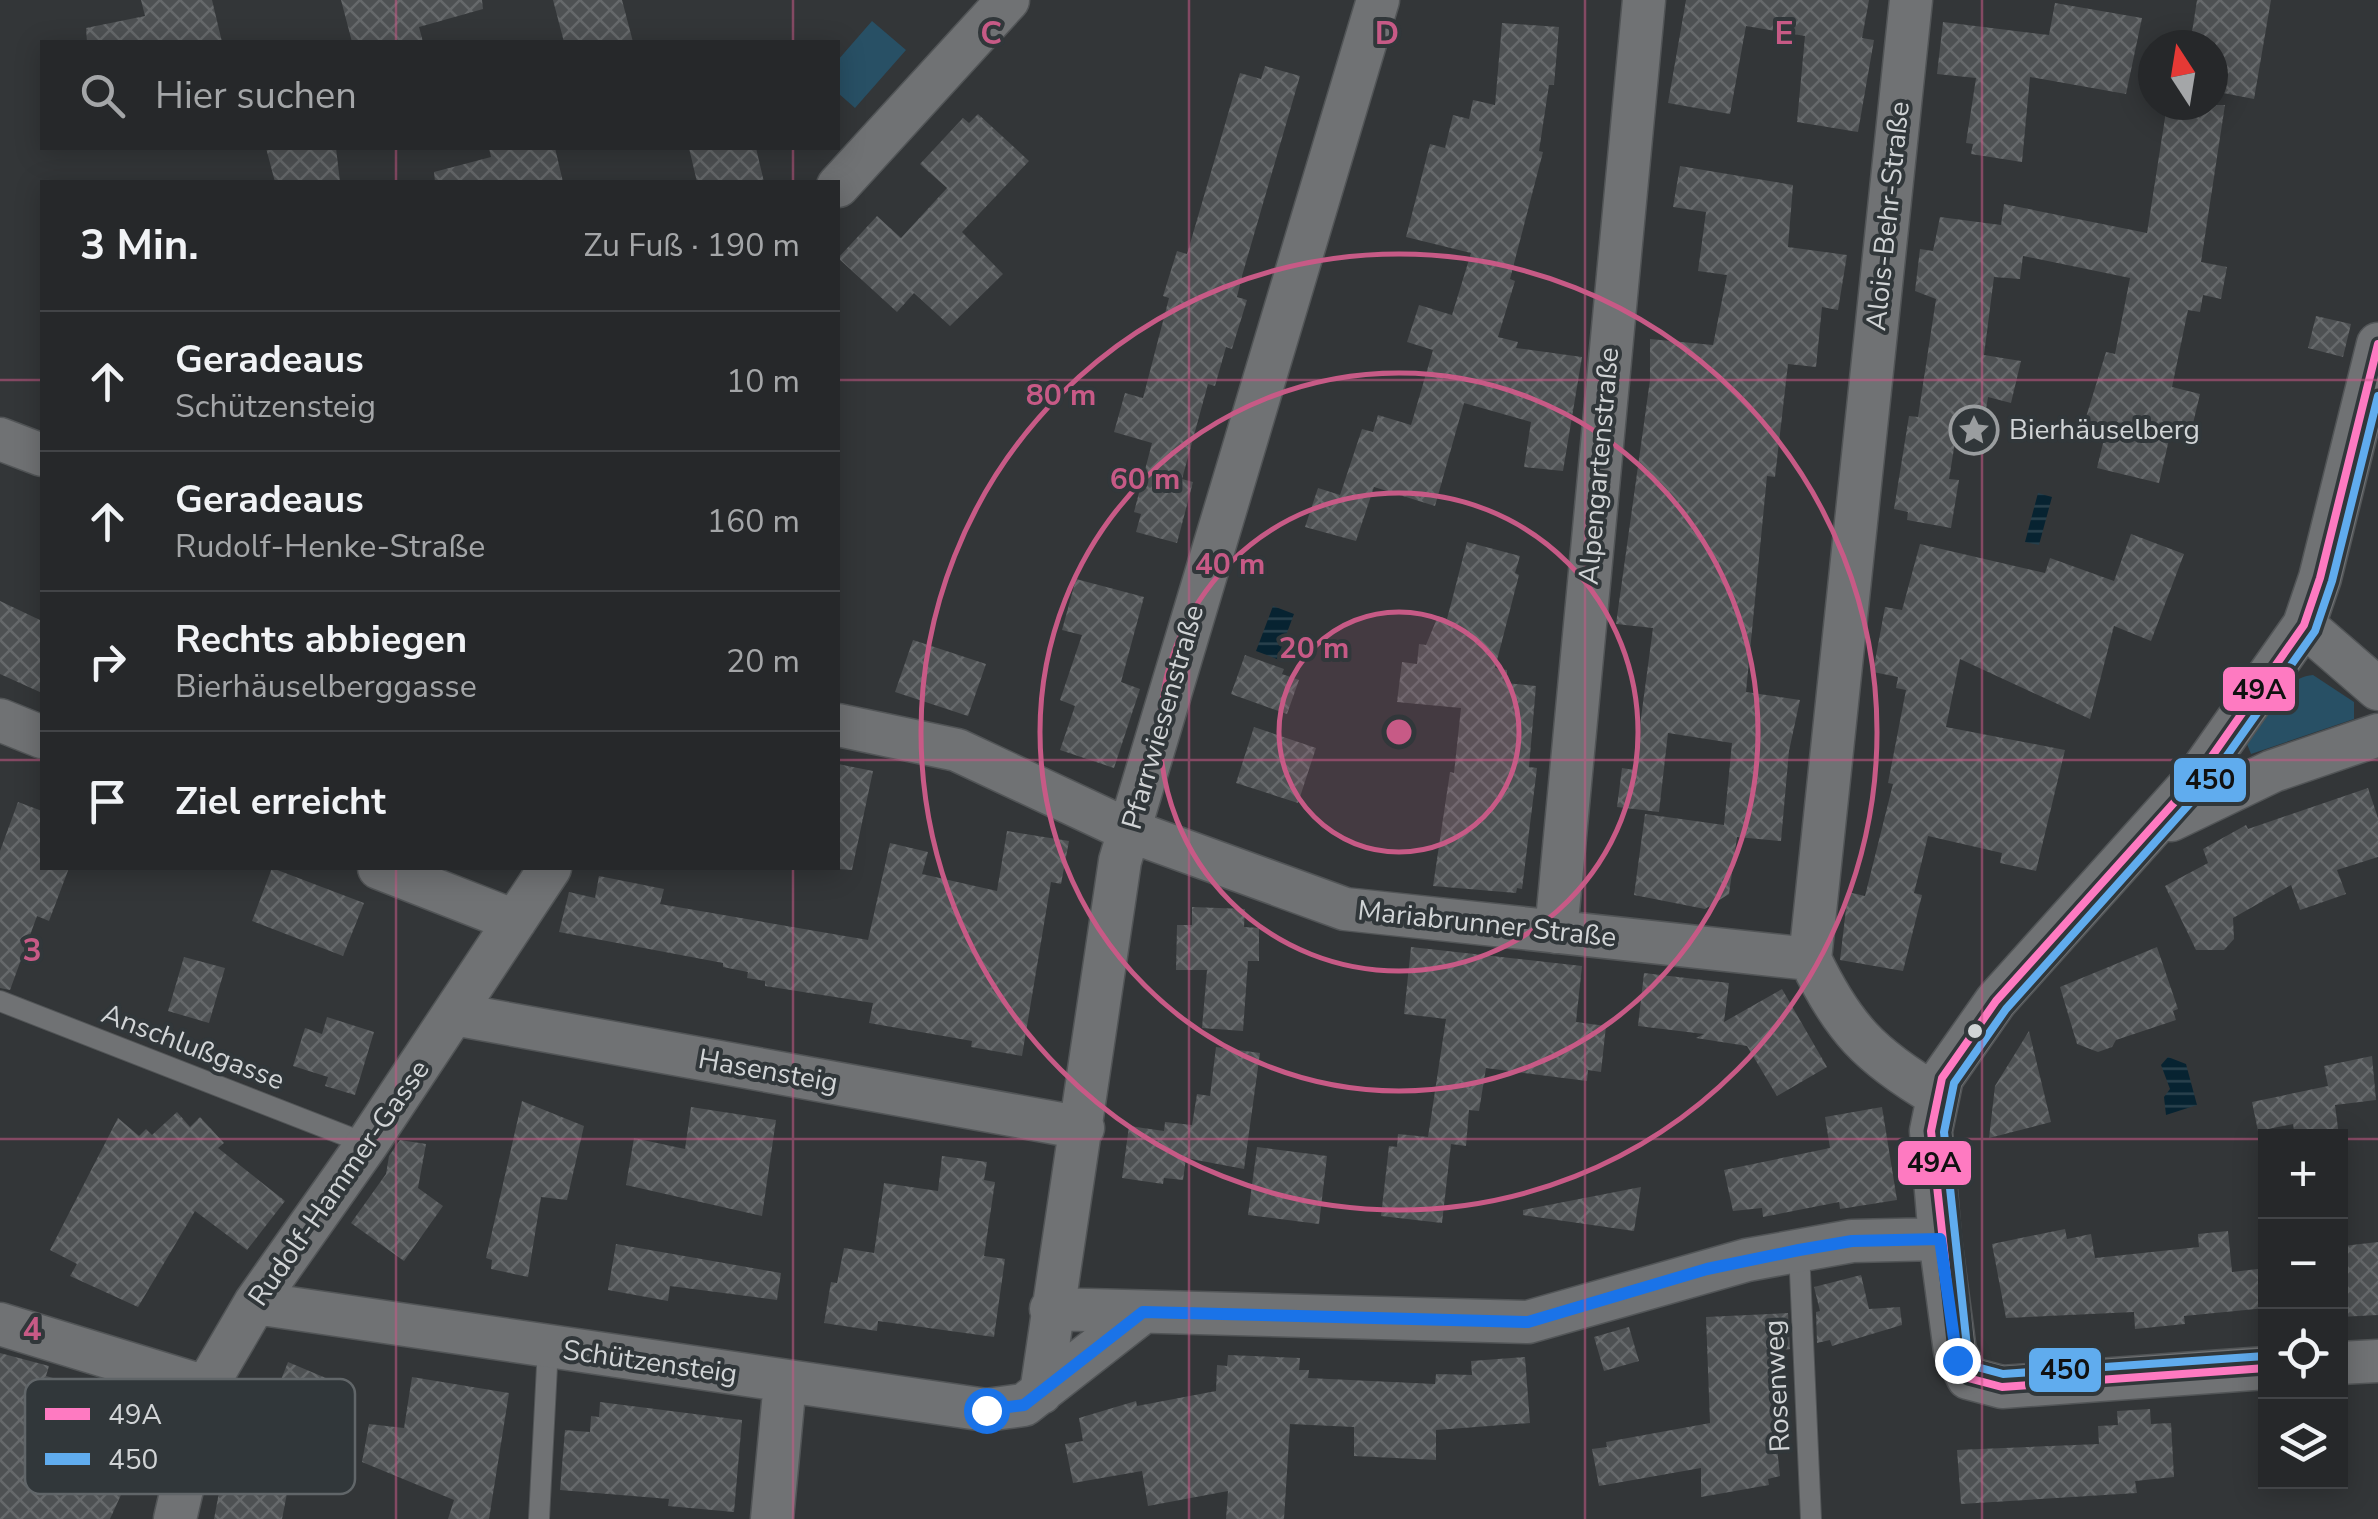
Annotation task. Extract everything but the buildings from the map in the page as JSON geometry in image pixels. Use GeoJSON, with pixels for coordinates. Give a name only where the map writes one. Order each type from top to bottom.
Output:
{"type":"FeatureCollection","features":[{"type":"Feature","properties":{"kind":"street"},"geometry":{"type":"LineString","coordinates":[[840,184],[1008,0]]}},
{"type":"Feature","properties":{"kind":"street","name":"Pfarrwiesenstraße"},"geometry":{"type":"LineString","coordinates":[[1041,1393],[1120,861],[1378,0]]}},
{"type":"Feature","properties":{"kind":"street","name":"Alpengartenstraße"},"geometry":{"type":"LineString","coordinates":[[1556,932],[1644,0]]}},
{"type":"Feature","properties":{"kind":"street","name":"Alois-Behr-Straße"},"geometry":{"type":"LineString","coordinates":[[1810,959],[1911,0]]}},
{"type":"Feature","properties":{"kind":"street"},"geometry":{"type":"LineString","coordinates":[[2258,1369],[2002,1387],[1979,1384],[1964,1373],[1955,1351],[1931,1131],[1936,1095],[1952,1060],[1996,1002],[2153,830],[2234,730],[2304,624],[2320,578],[2378,344]]}},
{"type":"Feature","properties":{"kind":"street"},"geometry":{"type":"LineString","coordinates":[[0,438],[40,453]]}},
{"type":"Feature","properties":{"kind":"street"},"geometry":{"type":"LineString","coordinates":[[2304,624],[2378,689]]}},
{"type":"Feature","properties":{"kind":"street"},"geometry":{"type":"LineString","coordinates":[[0,720],[40,736]]}},
{"type":"Feature","properties":{"kind":"street","name":"Mariabrunner Straße"},"geometry":{"type":"LineString","coordinates":[[840,725],[957,750],[1130,831],[1345,909],[1810,959]]}},
{"type":"Feature","properties":{"kind":"street"},"geometry":{"type":"LineString","coordinates":[[2153,830],[2273,770],[2378,735]]}},
{"type":"Feature","properties":{"kind":"street"},"geometry":{"type":"LineString","coordinates":[[384,870],[515,920]]}},
{"type":"Feature","properties":{"kind":"street","name":"Rudolf-Hammer-Gasse"},"geometry":{"type":"LineString","coordinates":[[210,1379],[255,1303],[367,1144],[549,870]]}},
{"type":"Feature","properties":{"kind":"street"},"geometry":{"type":"LineString","coordinates":[[1810,959],[1852,1034],[1871,1052],[1936,1095]]}},
{"type":"Feature","properties":{"kind":"street","name":"Hasensteig"},"geometry":{"type":"LineString","coordinates":[[454,1014],[1083,1128]]}},
{"type":"Feature","properties":{"kind":"street"},"geometry":{"type":"LineString","coordinates":[[1051,1309],[1528,1322],[1707,1269],[1799,1250],[1865,1240],[1940,1239]]}},
{"type":"Feature","properties":{"kind":"street","name":"Schützensteig"},"geometry":{"type":"LineString","coordinates":[[255,1303],[986,1410],[1024,1405],[1143,1312]]}},
{"type":"Feature","properties":{"kind":"street"},"geometry":{"type":"LineString","coordinates":[[0,1324],[183,1379]]}},
{"type":"Feature","properties":{"kind":"street"},"geometry":{"type":"LineString","coordinates":[[2348,1363],[2378,1361]]}},
{"type":"Feature","properties":{"kind":"street"},"geometry":{"type":"LineString","coordinates":[[772,1519],[785,1382]]}},
{"type":"Feature","properties":{"kind":"street","name":"Rudolf-Hammer-Gasse"},"geometry":{"type":"LineString","coordinates":[[174,1519],[180,1494]]}},
{"type":"Feature","properties":{"kind":"lane","name":"Anschlußgasse"},"geometry":{"type":"LineString","coordinates":[[0,1002],[367,1144]]}},
{"type":"Feature","properties":{"kind":"lane","name":"Rosenweg"},"geometry":{"type":"LineString","coordinates":[[1799,1250],[1811,1519]]}},
{"type":"Feature","properties":{"kind":"lane"},"geometry":{"type":"LineString","coordinates":[[539,1519],[548,1346]]}},
{"type":"Feature","properties":{"kind":"shaded area"},"geometry":{"type":"Polygon","coordinates":[[[872,21],[906,50],[855,108],[840,95],[840,58],[872,21]]]}},
{"type":"Feature","properties":{"kind":"shaded area"},"geometry":{"type":"Polygon","coordinates":[[[2038,493],[2052,497],[2039,545],[2025,542],[2038,493]]]}},
{"type":"Feature","properties":{"kind":"shaded area"},"geometry":{"type":"Polygon","coordinates":[[[1273,606],[1294,614],[1277,659],[1256,651],[1273,606]]]}},
{"type":"Feature","properties":{"kind":"shaded area"},"geometry":{"type":"Polygon","coordinates":[[[2313,675],[2354,702],[2354,719],[2251,754],[2247,744],[2274,701],[2292,683],[2313,675]]]}},
{"type":"Feature","properties":{"kind":"shaded area"},"geometry":{"type":"Polygon","coordinates":[[[2168,1057],[2186,1064],[2197,1105],[2166,1115],[2164,1097],[2170,1089],[2161,1065],[2168,1057]]]}},
{"type":"Feature","properties":{"kind":"transit line","name":"49A"},"geometry":{"type":"LineString","coordinates":[[2258,1369],[2002,1387],[1968,1378],[1955,1351],[1931,1131],[1942,1078],[1996,1001],[2198,776],[2304,625],[2320,578],[2378,344]]}},
{"type":"Feature","properties":{"kind":"transit line","name":"450"},"geometry":{"type":"LineString","coordinates":[[2258,1356],[2003,1374],[1977,1367],[1967,1347],[1944,1132],[1954,1083],[2006,1009],[2207,784],[2315,631],[2332,581],[2378,396]]}},
{"type":"Feature","properties":{"kind":"place","name":"Bierhäuselberg"},"geometry":{"type":"Point","coordinates":[1974,430]}},
{"type":"Feature","properties":{"kind":"route"},"geometry":{"type":"LineString","coordinates":[[986,1410],[1024,1405],[1143,1312],[1528,1322],[1707,1269],[1832,1244],[1877,1240],[1940,1239],[1957,1360]]}}]}
